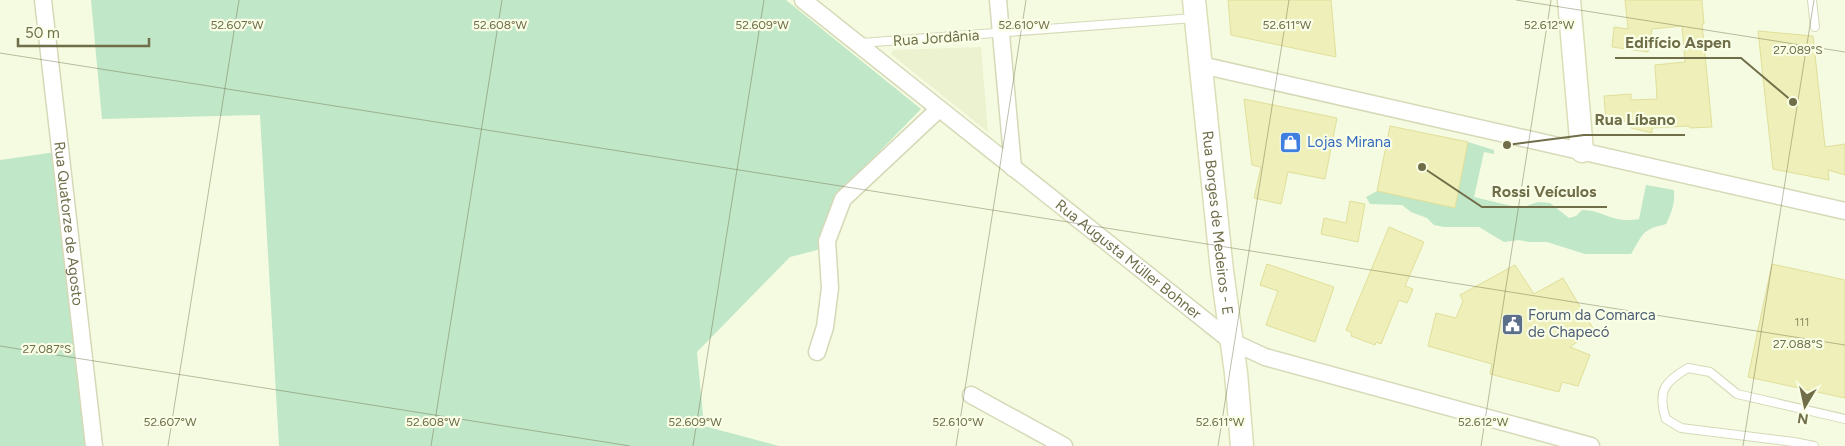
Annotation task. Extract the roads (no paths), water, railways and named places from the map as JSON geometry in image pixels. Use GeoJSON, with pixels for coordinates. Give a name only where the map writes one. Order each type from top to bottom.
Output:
{"type":"FeatureCollection","features":[{"type":"Feature","properties":{"kind":"street","name":"Rua Quatorze de Agosto"},"geometry":{"type":"LineString","coordinates":[[43,0],[94,446]]}},
{"type":"Feature","properties":{"kind":"street"},"geometry":{"type":"LineString","coordinates":[[998,0],[1013,168]]}},
{"type":"Feature","properties":{"kind":"street"},"geometry":{"type":"LineString","coordinates":[[1569,0],[1582,152]]}},
{"type":"Feature","properties":{"kind":"street","name":"Rua Augusta Müller Bohner"},"geometry":{"type":"LineString","coordinates":[[807,2],[856,44],[1231,341],[1265,357],[1591,446]]}},
{"type":"Feature","properties":{"kind":"street","name":"Rua Borges de Medeiros - E"},"geometry":{"type":"LineString","coordinates":[[1195,9],[1242,446]]}},
{"type":"Feature","properties":{"kind":"street"},"geometry":{"type":"LineString","coordinates":[[1201,65],[1845,211]]}},
{"type":"Feature","properties":{"kind":"street"},"geometry":{"type":"LineString","coordinates":[[817,352],[825,327],[830,288],[827,241],[843,199],[938,109]]}},
{"type":"Feature","properties":{"kind":"street"},"geometry":{"type":"LineString","coordinates":[[971,395],[1064,446]]}},
{"type":"Feature","properties":{"kind":"lane"},"geometry":{"type":"LineString","coordinates":[[1812,0],[1815,27]]}},
{"type":"Feature","properties":{"kind":"lane","name":"Rua Jordânia"},"geometry":{"type":"LineString","coordinates":[[856,44],[1001,34],[1195,9]]}},
{"type":"Feature","properties":{"kind":"lane"},"geometry":{"type":"LineString","coordinates":[[1814,446],[1682,428],[1666,419],[1661,403],[1664,388],[1672,377],[1688,368],[1695,369],[1710,372],[1737,394],[1845,420]]}},
{"type":"Feature","properties":{"kind":"place","name":"Edifício Aspen"},"geometry":{"type":"Point","coordinates":[1793,102]}},
{"type":"Feature","properties":{"kind":"place","name":"Lojas Mirana"},"geometry":{"type":"Point","coordinates":[1291,142]}},
{"type":"Feature","properties":{"kind":"place","name":"Rua Líbano"},"geometry":{"type":"Point","coordinates":[1507,145]}},
{"type":"Feature","properties":{"kind":"place","name":"Rossi Veículos"},"geometry":{"type":"Point","coordinates":[1422,167]}},
{"type":"Feature","properties":{"kind":"place","name":"Forum da Comarca de Chapecó"},"geometry":{"type":"Point","coordinates":[1512,324]}}]}
